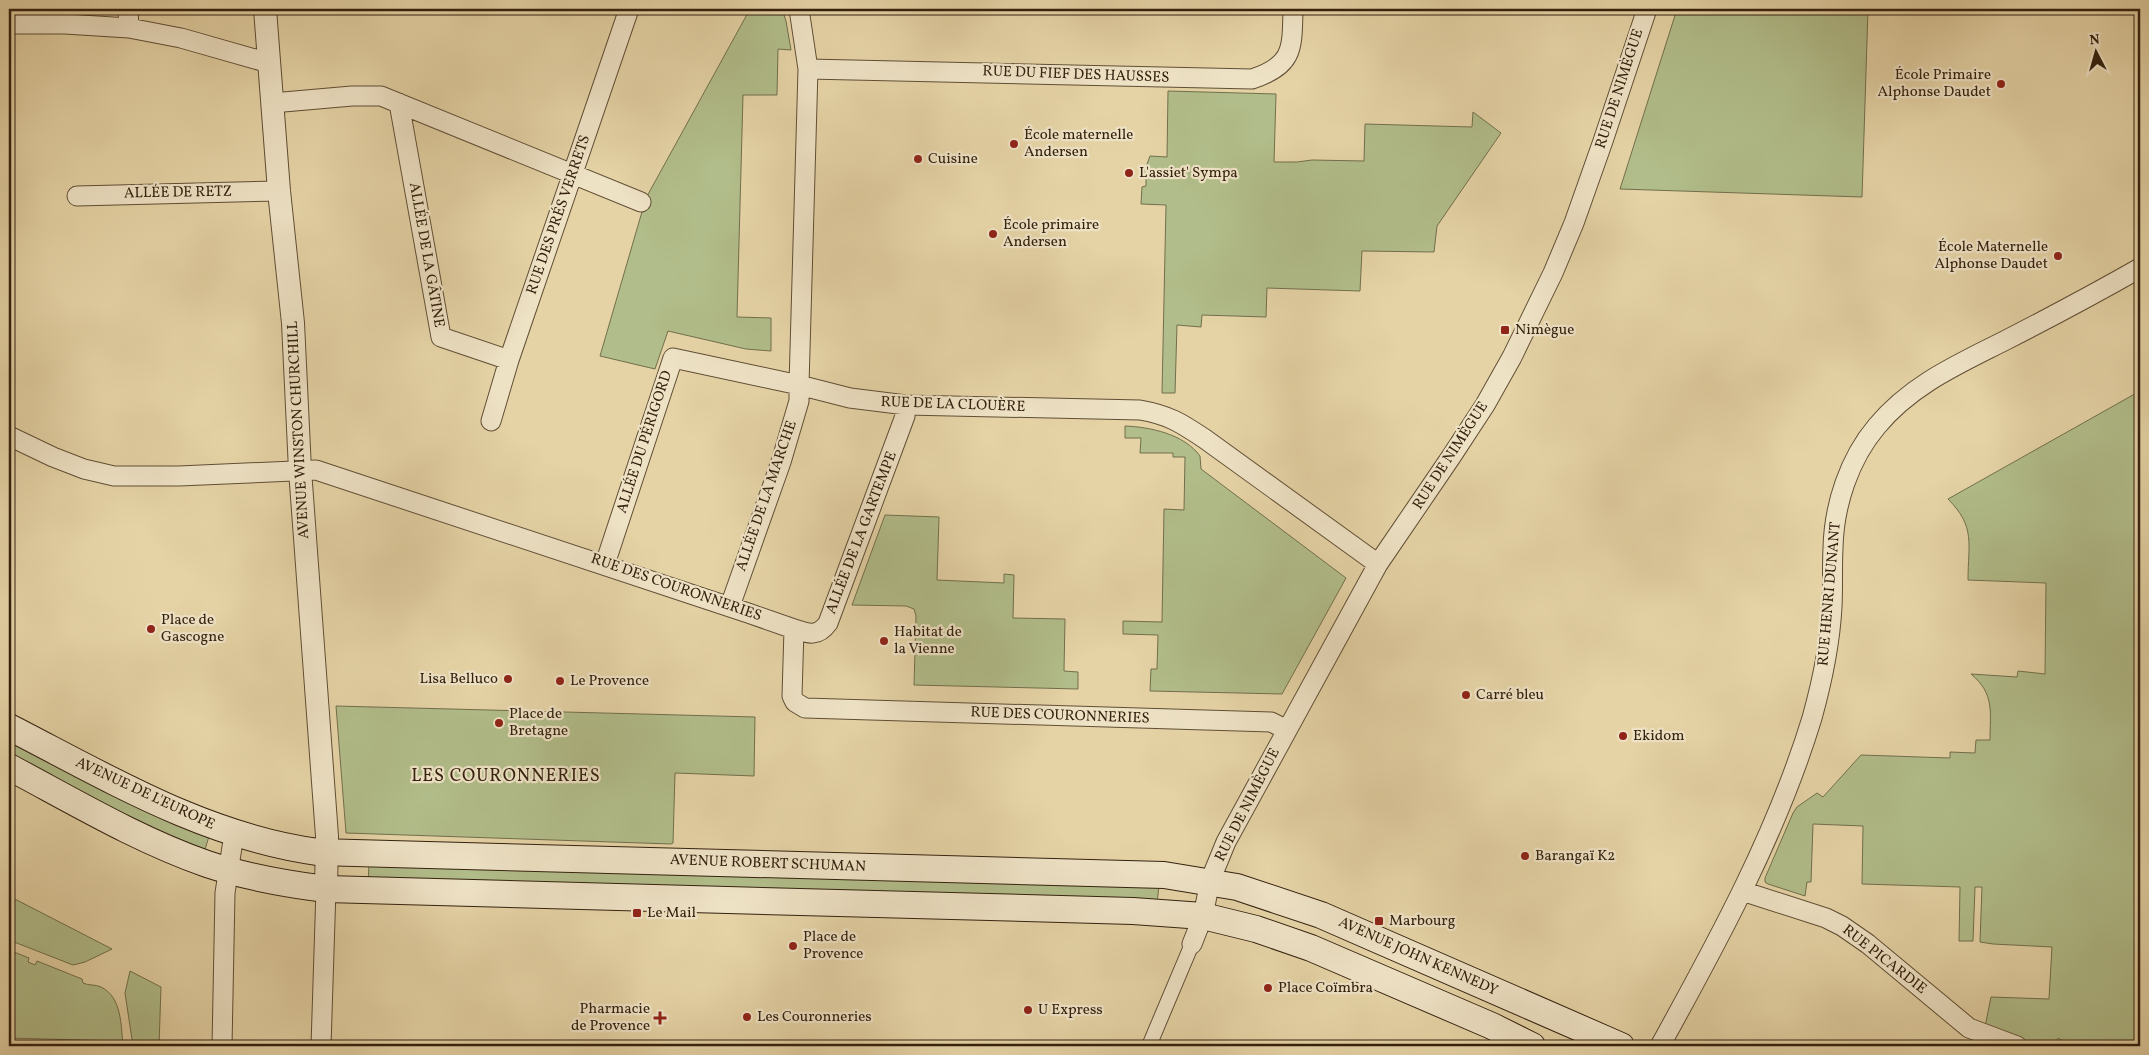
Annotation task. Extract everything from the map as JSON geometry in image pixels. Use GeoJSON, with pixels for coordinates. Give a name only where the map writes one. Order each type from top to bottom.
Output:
{"type":"FeatureCollection","features":[{"type":"Feature","properties":{"kind":"main road","name":"AVENUE DE L'EUROPE"},"geometry":{"type":"LineString","coordinates":[[9,727],[190,818],[234,834],[291,848],[322,852]]}},
{"type":"Feature","properties":{"kind":"main road"},"geometry":{"type":"LineString","coordinates":[[9,767],[150,840],[206,863],[289,885],[326,890],[1132,911],[1203,916],[1256,929],[1311,948],[1492,1026],[1519,1043]]}},
{"type":"Feature","properties":{"kind":"main road"},"geometry":{"type":"LineString","coordinates":[[229,870],[249,856],[322,852]]}},
{"type":"Feature","properties":{"kind":"main road","name":"AVENUE ROBERT SCHUMAN"},"geometry":{"type":"LineString","coordinates":[[322,852],[1158,875],[1210,881]]}},
{"type":"Feature","properties":{"kind":"main road","name":"AVENUE JOHN KENNEDY"},"geometry":{"type":"LineString","coordinates":[[1210,881],[1266,895],[1321,915],[1621,1046]]}},
{"type":"Feature","properties":{"kind":"street"},"geometry":{"type":"LineString","coordinates":[[128,9],[129,28]]}},
{"type":"Feature","properties":{"kind":"street","name":"AVENUE WINSTON CHURCHILL"},"geometry":{"type":"LineString","coordinates":[[265,9],[279,191],[292,323],[300,470],[322,758],[322,852]]}},
{"type":"Feature","properties":{"kind":"street","name":"RUE DES PRÉS VERRETS"},"geometry":{"type":"LineString","coordinates":[[490,421],[629,9]]}},
{"type":"Feature","properties":{"kind":"street"},"geometry":{"type":"LineString","coordinates":[[799,9],[808,69],[799,385]]}},
{"type":"Feature","properties":{"kind":"street","name":"RUE DU FIEF DES HAUSSES"},"geometry":{"type":"LineString","coordinates":[[808,69],[1252,79],[1277,68],[1288,55],[1291,45],[1293,9]]}},
{"type":"Feature","properties":{"kind":"street","name":"RUE DE NIMÈGUE"},"geometry":{"type":"LineString","coordinates":[[1192,944],[1203,916],[1210,881],[1226,842],[1378,564],[1485,404],[1553,273],[1580,206],[1647,9]]}},
{"type":"Feature","properties":{"kind":"street"},"geometry":{"type":"LineString","coordinates":[[9,24],[65,17],[181,38],[269,63]]}},
{"type":"Feature","properties":{"kind":"street"},"geometry":{"type":"LineString","coordinates":[[272,103],[352,96],[381,96],[641,202]]}},
{"type":"Feature","properties":{"kind":"street","name":"ALLÉE DE LA GÂTINE"},"geometry":{"type":"LineString","coordinates":[[399,103],[441,337],[509,360]]}},
{"type":"Feature","properties":{"kind":"street","name":"ALLÉE DE RETZ"},"geometry":{"type":"LineString","coordinates":[[77,196],[279,191]]}},
{"type":"Feature","properties":{"kind":"street","name":"RUE HENRI DUNANT"},"geometry":{"type":"LineString","coordinates":[[1660,1046],[1702,971],[1742,891],[1792,773],[1811,719],[1821,683],[1832,608],[1835,524],[1846,480],[1863,446],[1886,415],[1909,394],[1926,382],[2140,268]]}},
{"type":"Feature","properties":{"kind":"street","name":"ALLÉE DU PÉRIGORD"},"geometry":{"type":"LineString","coordinates":[[605,564],[673,358],[799,385]]}},
{"type":"Feature","properties":{"kind":"street","name":"RUE DE LA CLOUÈRE"},"geometry":{"type":"LineString","coordinates":[[799,385],[850,398],[906,405],[1140,410],[1162,414],[1180,422],[1206,439],[1378,564]]}},
{"type":"Feature","properties":{"kind":"street","name":"ALLÉE DE LA MARCHE"},"geometry":{"type":"LineString","coordinates":[[730,606],[781,462],[799,401],[799,385]]}},
{"type":"Feature","properties":{"kind":"street","name":"ALLÉE DE LA GARTEMPE"},"geometry":{"type":"LineString","coordinates":[[794,629],[815,633],[823,630],[828,623],[881,485],[905,416],[906,405]]}},
{"type":"Feature","properties":{"kind":"street","name":"RUE DES COURONNERIES"},"geometry":{"type":"LineString","coordinates":[[9,436],[84,470],[114,476],[169,477],[316,470],[730,606],[794,629],[792,696],[796,702],[805,708],[1271,722],[1287,730]]}},
{"type":"Feature","properties":{"kind":"street"},"geometry":{"type":"LineString","coordinates":[[222,1046],[226,893],[234,834]]}},
{"type":"Feature","properties":{"kind":"street"},"geometry":{"type":"LineString","coordinates":[[322,852],[326,890],[322,1046]]}},
{"type":"Feature","properties":{"kind":"street","name":"RUE PICARDIE"},"geometry":{"type":"LineString","coordinates":[[1742,891],[1826,918],[1842,926],[1868,944],[1969,1028],[2017,1046]]}},
{"type":"Feature","properties":{"kind":"street"},"geometry":{"type":"LineString","coordinates":[[1149,1046],[1192,944]]}},
{"type":"Feature","properties":{"kind":"green space"},"geometry":{"type":"Polygon","coordinates":[[[750,9],[782,9],[791,50],[778,49],[777,95],[743,95],[737,317],[771,318],[771,351],[746,349],[668,331],[655,369],[600,356],[646,198],[750,9]]]}},
{"type":"Feature","properties":{"kind":"green space"},"geometry":{"type":"Polygon","coordinates":[[[1677,9],[1868,9],[1862,197],[1620,189],[1677,9]]]}},
{"type":"Feature","properties":{"kind":"green space"},"geometry":{"type":"Polygon","coordinates":[[[1168,91],[1276,94],[1274,162],[1312,160],[1364,161],[1365,124],[1472,127],[1473,112],[1501,133],[1437,226],[1434,252],[1362,251],[1360,291],[1267,288],[1266,317],[1202,315],[1201,327],[1177,325],[1175,393],[1162,393],[1166,205],[1141,204],[1142,187],[1146,186],[1146,178],[1142,178],[1150,156],[1167,157],[1168,91]]]}},
{"type":"Feature","properties":{"kind":"green space"},"geometry":{"type":"Polygon","coordinates":[[[2140,391],[2140,1046],[2071,1046],[2058,1038],[2053,1046],[2035,1045],[2009,1038],[1985,1027],[1991,997],[2049,999],[2052,947],[1980,942],[1982,887],[1975,887],[1973,941],[1959,941],[1960,887],[1862,884],[1863,826],[1813,824],[1811,882],[1807,882],[1805,896],[1768,884],[1765,882],[1765,878],[1797,807],[1817,793],[1823,797],[1861,755],[1950,758],[1950,752],[1975,753],[1976,740],[1990,740],[1990,704],[1988,696],[1979,681],[1971,674],[2017,677],[2018,671],[2045,674],[2046,583],[1968,580],[1969,546],[1967,527],[1957,509],[1948,499],[2140,391]]]}},
{"type":"Feature","properties":{"kind":"green space"},"geometry":{"type":"Polygon","coordinates":[[[1125,426],[1155,430],[1185,442],[1200,456],[1201,469],[1346,578],[1282,694],[1150,691],[1151,669],[1157,669],[1158,635],[1123,634],[1123,621],[1162,622],[1164,509],[1184,510],[1185,457],[1173,457],[1173,453],[1140,453],[1141,438],[1125,438],[1125,426]]]}},
{"type":"Feature","properties":{"kind":"green space"},"geometry":{"type":"Polygon","coordinates":[[[885,515],[939,517],[937,580],[1004,583],[1004,574],[1014,575],[1013,618],[1065,619],[1064,671],[1078,672],[1078,689],[914,685],[916,616],[914,609],[906,606],[852,605],[885,515]]]}},
{"type":"Feature","properties":{"kind":"green space","name":"Place de Bretagne"},"geometry":{"type":"Polygon","coordinates":[[[336,706],[755,717],[754,776],[675,773],[673,843],[671,844],[346,833],[336,706]]]}},
{"type":"Feature","properties":{"kind":"green space"},"geometry":{"type":"Polygon","coordinates":[[[9,735],[210,833],[204,853],[9,757],[9,735]]]}},
{"type":"Feature","properties":{"kind":"green space"},"geometry":{"type":"Polygon","coordinates":[[[369,864],[1159,885],[1157,904],[368,884],[369,864]]]}},
{"type":"Feature","properties":{"kind":"green space"},"geometry":{"type":"Polygon","coordinates":[[[9,896],[112,949],[85,962],[73,965],[9,940],[9,896]]]}},
{"type":"Feature","properties":{"kind":"green space"},"geometry":{"type":"Polygon","coordinates":[[[9,950],[29,958],[28,962],[35,965],[37,961],[82,979],[83,983],[99,986],[108,992],[117,1005],[121,1021],[123,1046],[115,1046],[115,1041],[9,1038],[9,950]]]}},
{"type":"Feature","properties":{"kind":"green space"},"geometry":{"type":"Polygon","coordinates":[[[130,971],[161,987],[159,1046],[133,1046],[125,993],[130,971]]]}},
{"type":"Feature","properties":{"kind":"place","name":"École Primaire Alphonse Daudet"},"geometry":{"type":"Point","coordinates":[2001,84]}},
{"type":"Feature","properties":{"kind":"place","name":"École maternelle Andersen"},"geometry":{"type":"Point","coordinates":[1014,144]}},
{"type":"Feature","properties":{"kind":"place","name":"Cuisine"},"geometry":{"type":"Point","coordinates":[918,159]}},
{"type":"Feature","properties":{"kind":"place","name":"L'assiet' Sympa"},"geometry":{"type":"Point","coordinates":[1129,173]}},
{"type":"Feature","properties":{"kind":"place","name":"École primaire Andersen"},"geometry":{"type":"Point","coordinates":[993,234]}},
{"type":"Feature","properties":{"kind":"place","name":"École Maternelle Alphonse Daudet"},"geometry":{"type":"Point","coordinates":[2058,256]}},
{"type":"Feature","properties":{"kind":"place","name":"Nimègue"},"geometry":{"type":"Point","coordinates":[1505,330]}},
{"type":"Feature","properties":{"kind":"place","name":"Place de Gascogne"},"geometry":{"type":"Point","coordinates":[151,629]}},
{"type":"Feature","properties":{"kind":"place","name":"Habitat de la Vienne"},"geometry":{"type":"Point","coordinates":[884,641]}},
{"type":"Feature","properties":{"kind":"place","name":"Lisa Belluco"},"geometry":{"type":"Point","coordinates":[508,679]}},
{"type":"Feature","properties":{"kind":"place","name":"Le Provence"},"geometry":{"type":"Point","coordinates":[560,681]}},
{"type":"Feature","properties":{"kind":"place","name":"Carré bleu"},"geometry":{"type":"Point","coordinates":[1466,695]}},
{"type":"Feature","properties":{"kind":"place","name":"Place de Bretagne"},"geometry":{"type":"Point","coordinates":[499,723]}},
{"type":"Feature","properties":{"kind":"place","name":"Ekidom"},"geometry":{"type":"Point","coordinates":[1623,736]}},
{"type":"Feature","properties":{"kind":"place","name":"Barangaï K2"},"geometry":{"type":"Point","coordinates":[1525,856]}},
{"type":"Feature","properties":{"kind":"place","name":"Le Mail"},"geometry":{"type":"Point","coordinates":[637,913]}},
{"type":"Feature","properties":{"kind":"place","name":"Marbourg"},"geometry":{"type":"Point","coordinates":[1379,921]}},
{"type":"Feature","properties":{"kind":"place","name":"Place de Provence"},"geometry":{"type":"Point","coordinates":[793,946]}},
{"type":"Feature","properties":{"kind":"place","name":"Place Coïmbra"},"geometry":{"type":"Point","coordinates":[1268,988]}},
{"type":"Feature","properties":{"kind":"place","name":"U Express"},"geometry":{"type":"Point","coordinates":[1028,1010]}},
{"type":"Feature","properties":{"kind":"place","name":"Les Couronneries"},"geometry":{"type":"Point","coordinates":[747,1017]}},
{"type":"Feature","properties":{"kind":"place","name":"Pharmacie de Provence"},"geometry":{"type":"Point","coordinates":[660,1018]}},
{"type":"Feature","properties":{"kind":"district","name":"LES COURONNERIES"},"geometry":{"type":"Point","coordinates":[506,776]}}]}
